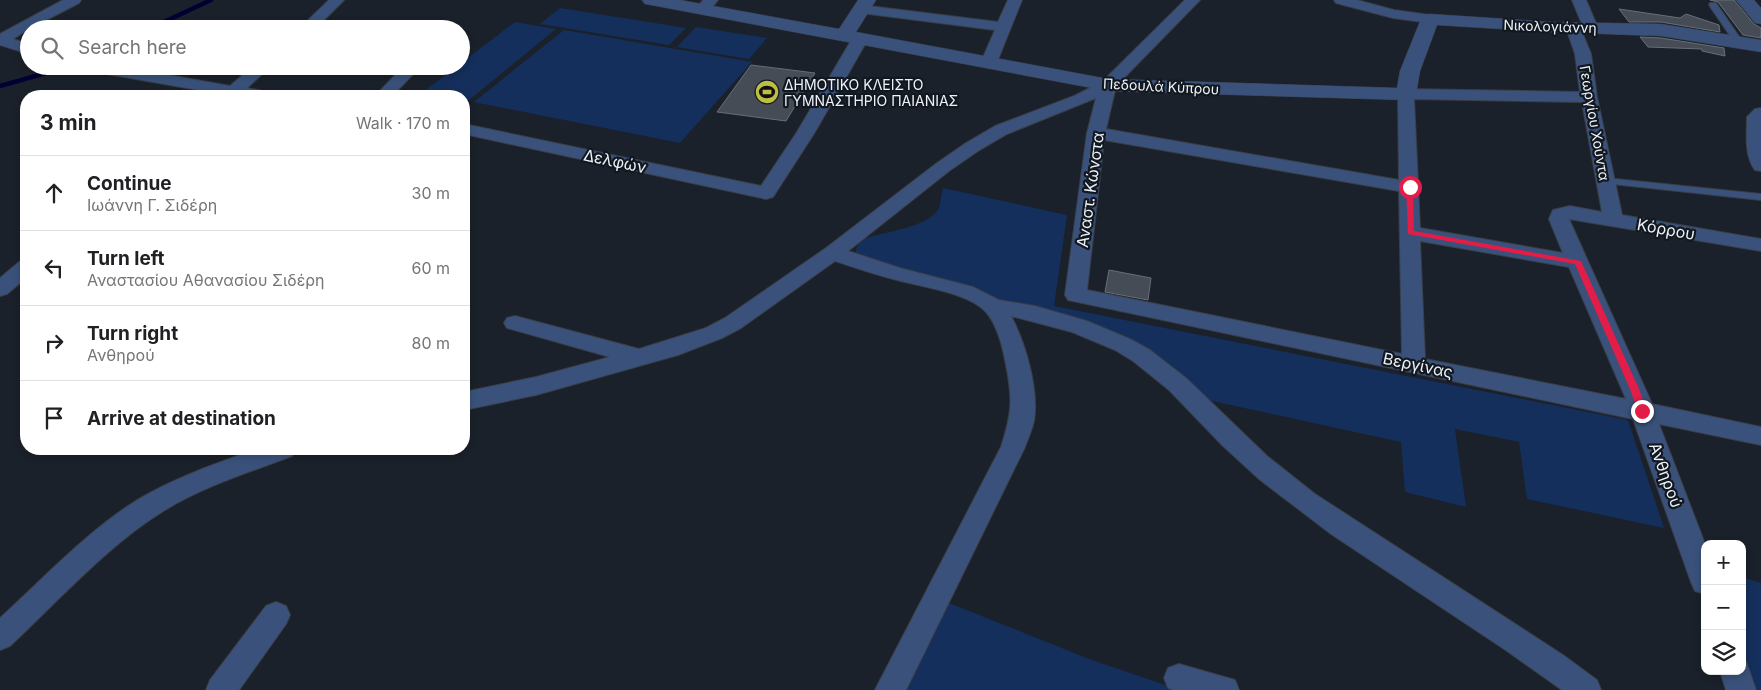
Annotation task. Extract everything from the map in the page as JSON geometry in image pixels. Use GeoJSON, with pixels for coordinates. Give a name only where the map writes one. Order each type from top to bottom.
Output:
{"type":"FeatureCollection","features":[{"type":"Feature","properties":{"kind":"street"},"geometry":{"type":"LineString","coordinates":[[37,20],[74,0]]}},
{"type":"Feature","properties":{"kind":"street"},"geometry":{"type":"LineString","coordinates":[[316,20],[337,0]]}},
{"type":"Feature","properties":{"kind":"street","name":"Πεδουλά Κύπρου"},"geometry":{"type":"LineString","coordinates":[[651,0],[706,5],[852,37],[1108,86],[1589,97]]}},
{"type":"Feature","properties":{"kind":"street"},"geometry":{"type":"LineString","coordinates":[[989,62],[1015,0]]}},
{"type":"Feature","properties":{"kind":"street"},"geometry":{"type":"LineString","coordinates":[[470,400],[536,386],[639,357],[714,333],[733,323],[833,253],[943,167],[972,147],[1001,130],[1080,100],[1108,86],[1193,0]]}},
{"type":"Feature","properties":{"kind":"street","name":"Νικολογιάννη"},"geometry":{"type":"LineString","coordinates":[[1341,0],[1393,14],[1430,20],[1661,30],[1761,46]]}},
{"type":"Feature","properties":{"kind":"street","name":"Γεωργίου Χούντα"},"geometry":{"type":"LineString","coordinates":[[1579,0],[1582,46],[1589,97],[1613,220]]}},
{"type":"Feature","properties":{"kind":"street"},"geometry":{"type":"LineString","coordinates":[[1745,0],[1761,19]]}},
{"type":"Feature","properties":{"kind":"street"},"geometry":{"type":"LineString","coordinates":[[852,37],[864,4],[1005,27]]}},
{"type":"Feature","properties":{"kind":"street"},"geometry":{"type":"LineString","coordinates":[[1414,364],[1406,94],[1410,71],[1430,20]]}},
{"type":"Feature","properties":{"kind":"street"},"geometry":{"type":"LineString","coordinates":[[0,40],[20,29]]}},
{"type":"Feature","properties":{"kind":"street","name":"Δελφών"},"geometry":{"type":"LineString","coordinates":[[470,130],[766,193],[806,132],[852,37]]}},
{"type":"Feature","properties":{"kind":"street"},"geometry":{"type":"LineString","coordinates":[[0,40],[20,46]]}},
{"type":"Feature","properties":{"kind":"street"},"geometry":{"type":"LineString","coordinates":[[161,75],[216,90]]}},
{"type":"Feature","properties":{"kind":"street"},"geometry":{"type":"LineString","coordinates":[[236,90],[253,75]]}},
{"type":"Feature","properties":{"kind":"street"},"geometry":{"type":"LineString","coordinates":[[389,90],[404,75]]}},
{"type":"Feature","properties":{"kind":"street","name":"Αναστ. Κώνστα"},"geometry":{"type":"LineString","coordinates":[[1076,294],[1096,133],[1108,86]]}},
{"type":"Feature","properties":{"kind":"street"},"geometry":{"type":"LineString","coordinates":[[1761,113],[1756,117],[1758,137],[1756,151],[1761,166]]}},
{"type":"Feature","properties":{"kind":"street"},"geometry":{"type":"LineString","coordinates":[[1096,133],[1410,187]]}},
{"type":"Feature","properties":{"kind":"street","name":"Κόρρου"},"geometry":{"type":"LineString","coordinates":[[1570,212],[1761,245]]}},
{"type":"Feature","properties":{"kind":"street","name":"Ανθηρού"},"geometry":{"type":"LineString","coordinates":[[1570,212],[1560,214],[1559,218],[1634,389],[1701,571]]}},
{"type":"Feature","properties":{"kind":"street"},"geometry":{"type":"LineString","coordinates":[[1411,233],[1578,262]]}},
{"type":"Feature","properties":{"kind":"street"},"geometry":{"type":"LineString","coordinates":[[833,253],[970,294],[993,306],[1016,309],[1096,334],[1129,348],[1158,366],[1234,441],[1304,500],[1364,543],[1492,625],[1586,690]]}},
{"type":"Feature","properties":{"kind":"street"},"geometry":{"type":"LineString","coordinates":[[0,289],[20,271]]}},
{"type":"Feature","properties":{"kind":"street","name":"Βεργίνας"},"geometry":{"type":"LineString","coordinates":[[1076,294],[1761,436]]}},
{"type":"Feature","properties":{"kind":"street"},"geometry":{"type":"LineString","coordinates":[[890,690],[1013,447],[1022,417],[1022,391],[1015,353],[1003,322],[993,306]]}},
{"type":"Feature","properties":{"kind":"street"},"geometry":{"type":"LineString","coordinates":[[516,323],[639,357]]}},
{"type":"Feature","properties":{"kind":"street"},"geometry":{"type":"LineString","coordinates":[[0,637],[112,534],[156,502],[196,482],[267,455]]}},
{"type":"Feature","properties":{"kind":"street"},"geometry":{"type":"LineString","coordinates":[[221,690],[276,615]]}},
{"type":"Feature","properties":{"kind":"street"},"geometry":{"type":"LineString","coordinates":[[1736,675],[1740,690]]}},
{"type":"Feature","properties":{"kind":"street"},"geometry":{"type":"LineString","coordinates":[[1179,678],[1224,690]]}},
{"type":"Feature","properties":{"kind":"lane"},"geometry":{"type":"LineString","coordinates":[[1713,5],[1738,41]]}},
{"type":"Feature","properties":{"kind":"lane"},"geometry":{"type":"LineString","coordinates":[[1606,181],[1761,197]]}},
{"type":"Feature","properties":{"kind":"shaded area"},"geometry":{"type":"Polygon","coordinates":[[[560,8],[686,28],[669,45],[540,24],[560,8]]]}},
{"type":"Feature","properties":{"kind":"shaded area"},"geometry":{"type":"Polygon","coordinates":[[[515,22],[556,29],[470,99],[470,90],[426,90],[445,75],[470,75],[470,56],[515,22]]]}},
{"type":"Feature","properties":{"kind":"shaded area"},"geometry":{"type":"Polygon","coordinates":[[[696,27],[767,38],[749,59],[677,47],[696,27]]]}},
{"type":"Feature","properties":{"kind":"shaded area"},"geometry":{"type":"Polygon","coordinates":[[[564,30],[752,62],[680,143],[474,102],[564,30]]]}},
{"type":"Feature","properties":{"kind":"shaded area"},"geometry":{"type":"Polygon","coordinates":[[[943,188],[1067,215],[1054,306],[1628,420],[1664,528],[1527,499],[1519,442],[1455,429],[1466,507],[1405,492],[1401,442],[1198,398],[1162,365],[978,294],[856,255],[858,245],[866,238],[915,225],[933,216],[939,208],[943,188]]]}},
{"type":"Feature","properties":{"kind":"shaded area"},"geometry":{"type":"Polygon","coordinates":[[[1746,578],[1761,583],[1761,690],[1754,690],[1746,668],[1746,578]]]}},
{"type":"Feature","properties":{"kind":"shaded area"},"geometry":{"type":"Polygon","coordinates":[[[949,603],[1092,660],[1180,690],[905,690],[949,603]]]}},
{"type":"Feature","properties":{"kind":"building"},"geometry":{"type":"Polygon","coordinates":[[[1710,0],[1734,0],[1754,24],[1761,28],[1761,38],[1743,35],[1718,2],[1710,0]]]}},
{"type":"Feature","properties":{"kind":"building"},"geometry":{"type":"Polygon","coordinates":[[[1619,9],[1680,18],[1686,14],[1719,25],[1720,32],[1661,22],[1629,22],[1619,9]]]}},
{"type":"Feature","properties":{"kind":"building"},"geometry":{"type":"Polygon","coordinates":[[[1640,37],[1661,38],[1724,48],[1725,56],[1702,51],[1702,49],[1648,47],[1640,37]]]}},
{"type":"Feature","properties":{"kind":"building","name":"ΔΗΜΟΤΙΚΟ ΚΛΕΙΣΤΟ ΓΥΜΝΑΣΤΗΡΙΟ ΠΑΙΑΝΙΑΣ"},"geometry":{"type":"Polygon","coordinates":[[[751,65],[815,73],[786,121],[717,112],[751,65]]]}},
{"type":"Feature","properties":{"kind":"building"},"geometry":{"type":"Polygon","coordinates":[[[1109,270],[1151,278],[1148,300],[1105,292],[1109,270]]]}},
{"type":"Feature","properties":{"kind":"waterway"},"geometry":{"type":"LineString","coordinates":[[168,20],[211,0]]}},
{"type":"Feature","properties":{"kind":"waterway"},"geometry":{"type":"LineString","coordinates":[[0,86],[39,75]]}},
{"type":"Feature","properties":{"kind":"place","name":"ΔΗΜΟΤΙΚΟ ΚΛΕΙΣΤΟ ΓΥΜΝΑΣΤΗΡΙΟ ΠΑΙΑΝΙΑΣ"},"geometry":{"type":"Point","coordinates":[767,92]}},
{"type":"Feature","properties":{"kind":"route"},"geometry":{"type":"LineString","coordinates":[[1410,187],[1411,233],[1578,262],[1592,290],[1642,411]]}}]}
